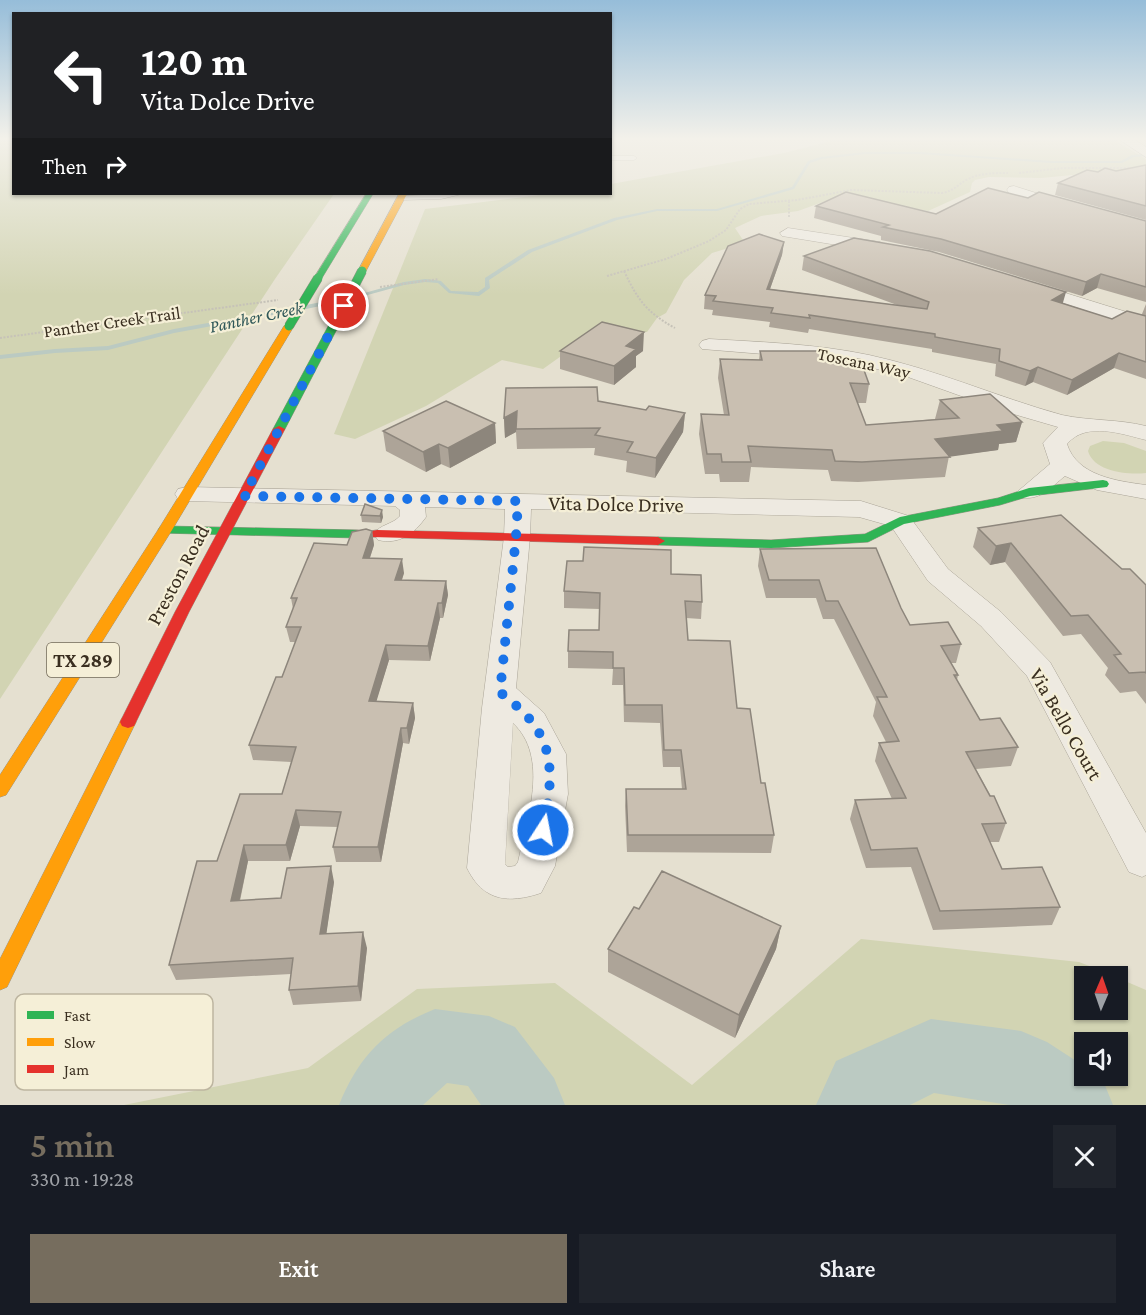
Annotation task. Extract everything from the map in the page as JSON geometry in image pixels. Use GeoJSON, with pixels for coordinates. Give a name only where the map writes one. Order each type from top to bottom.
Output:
{"type":"FeatureCollection","features":[{"type":"Feature","properties":{"kind":"main road","name":"Preston Road"},"geometry":{"type":"LineString","coordinates":[[0,790],[165,530],[368,195]]}},
{"type":"Feature","properties":{"kind":"main road","name":"Preston Road"},"geometry":{"type":"LineString","coordinates":[[0,980],[182,612],[401,196]]}},
{"type":"Feature","properties":{"kind":"main road","name":"Vita Dolce Drive"},"geometry":{"type":"LineString","coordinates":[[382,534],[771,544],[868,538],[900,521],[1000,501],[1029,492],[1103,484]]}},
{"type":"Feature","properties":{"kind":"main road"},"geometry":{"type":"LineString","coordinates":[[165,530],[358,534]]}},
{"type":"Feature","properties":{"kind":"street"},"geometry":{"type":"LineString","coordinates":[[1019,192],[1079,211]]}},
{"type":"Feature","properties":{"kind":"street"},"geometry":{"type":"LineString","coordinates":[[788,233],[892,249]]}},
{"type":"Feature","properties":{"kind":"street"},"geometry":{"type":"LineString","coordinates":[[1011,281],[1146,324]]}},
{"type":"Feature","properties":{"kind":"street","name":"Toscana Way"},"geometry":{"type":"LineString","coordinates":[[709,345],[814,352],[869,361],[917,374],[1013,409],[1084,426]]}},
{"type":"Feature","properties":{"kind":"street","name":"Toscana Way"},"geometry":{"type":"LineString","coordinates":[[1013,409],[1045,429],[1053,437],[1057,450],[1084,476],[1103,484],[1146,492]]}},
{"type":"Feature","properties":{"kind":"street"},"geometry":{"type":"LineString","coordinates":[[1057,450],[1060,435],[1066,430],[1084,426],[1114,426],[1143,432]]}},
{"type":"Feature","properties":{"kind":"street","name":"Vita Dolce Drive"},"geometry":{"type":"LineString","coordinates":[[1029,492],[1062,464],[1057,450]]}},
{"type":"Feature","properties":{"kind":"street","name":"Vita Dolce Drive"},"geometry":{"type":"LineString","coordinates":[[187,494],[861,509],[900,521]]}},
{"type":"Feature","properties":{"kind":"street"},"geometry":{"type":"LineString","coordinates":[[382,534],[404,528],[413,517],[412,507],[401,499]]}},
{"type":"Feature","properties":{"kind":"street"},"geometry":{"type":"LineString","coordinates":[[500,692],[518,501]]}},
{"type":"Feature","properties":{"kind":"street","name":"Via Bello Court"},"geometry":{"type":"LineString","coordinates":[[900,521],[938,575],[991,619],[1039,670],[1142,861]]}},
{"type":"Feature","properties":{"kind":"lane"},"geometry":{"type":"LineString","coordinates":[[401,196],[452,195]]}},
{"type":"Feature","properties":{"kind":"path"},"geometry":{"type":"LineString","coordinates":[[607,276],[676,254],[714,238],[727,230],[732,217],[746,205],[847,192]]}},
{"type":"Feature","properties":{"kind":"path"},"geometry":{"type":"LineString","coordinates":[[880,192],[930,195],[946,192]]}},
{"type":"Feature","properties":{"kind":"path"},"geometry":{"type":"LineString","coordinates":[[789,201],[789,215]]}},
{"type":"Feature","properties":{"kind":"path"},"geometry":{"type":"LineString","coordinates":[[624,271],[640,304],[648,313],[675,328]]}},
{"type":"Feature","properties":{"kind":"path"},"geometry":{"type":"LineString","coordinates":[[371,288],[439,279]]}},
{"type":"Feature","properties":{"kind":"path","name":"Panther Creek Trail"},"geometry":{"type":"LineString","coordinates":[[0,338],[279,300]]}},
{"type":"Feature","properties":{"kind":"green space"},"geometry":{"type":"Polygon","coordinates":[[[0,192],[12,192],[12,195],[333,195],[275,279],[0,699],[0,192]]]}},
{"type":"Feature","properties":{"kind":"green space"},"geometry":{"type":"Polygon","coordinates":[[[612,192],[970,192],[928,211],[842,195],[798,211],[761,216],[735,228],[745,243],[712,253],[684,280],[666,313],[657,318],[647,332],[592,334],[543,369],[502,360],[426,406],[355,439],[334,434],[425,209],[541,195],[612,195],[612,192]]]}},
{"type":"Feature","properties":{"kind":"green space"},"geometry":{"type":"Polygon","coordinates":[[[1103,441],[1124,443],[1146,451],[1146,473],[1112,471],[1097,464],[1088,451],[1090,446],[1103,441]]]}},
{"type":"Feature","properties":{"kind":"green space"},"geometry":{"type":"Polygon","coordinates":[[[861,939],[1079,962],[1089,966],[1074,966],[1074,1020],[1128,1020],[1128,982],[1146,990],[1146,1105],[124,1105],[199,1090],[213,1090],[213,1087],[308,1068],[417,989],[555,983],[692,1085],[861,939]]]}},
{"type":"Feature","properties":{"kind":"building"},"geometry":{"type":"Polygon","coordinates":[[[846,192],[936,214],[981,192],[1002,192],[1028,198],[1039,192],[1146,221],[1146,287],[1101,274],[1086,282],[941,239],[883,227],[889,225],[816,206],[846,192]]]}},
{"type":"Feature","properties":{"kind":"building"},"geometry":{"type":"Polygon","coordinates":[[[1091,192],[1146,192],[1146,206],[1091,192]]]}},
{"type":"Feature","properties":{"kind":"building"},"geometry":{"type":"Polygon","coordinates":[[[759,234],[784,242],[767,289],[927,309],[929,302],[804,256],[854,238],[930,251],[1066,292],[1052,300],[1112,319],[1127,311],[1146,316],[1146,362],[1119,353],[1072,380],[1038,367],[1030,371],[999,361],[1000,349],[935,337],[935,334],[809,315],[810,318],[771,313],[773,308],[713,301],[716,296],[705,295],[728,246],[759,234]]]}},
{"type":"Feature","properties":{"kind":"building"},"geometry":{"type":"Polygon","coordinates":[[[602,322],[644,332],[626,346],[636,349],[614,366],[560,351],[602,322]]]}},
{"type":"Feature","properties":{"kind":"building"},"geometry":{"type":"Polygon","coordinates":[[[760,351],[822,351],[824,358],[860,359],[869,384],[850,383],[866,425],[959,418],[940,400],[990,394],[1022,422],[997,425],[1003,431],[935,439],[950,457],[862,462],[835,461],[832,450],[748,446],[751,462],[722,462],[721,454],[707,454],[701,414],[729,415],[720,359],[762,360],[760,351]]]}},
{"type":"Feature","properties":{"kind":"building"},"geometry":{"type":"Polygon","coordinates":[[[597,387],[598,401],[646,410],[649,406],[685,413],[656,458],[627,452],[633,442],[595,435],[600,428],[516,429],[517,411],[504,418],[506,388],[597,387]]]}},
{"type":"Feature","properties":{"kind":"building"},"geometry":{"type":"Polygon","coordinates":[[[446,401],[495,423],[448,448],[439,444],[423,452],[383,431],[446,401]]]}},
{"type":"Feature","properties":{"kind":"building"},"geometry":{"type":"Polygon","coordinates":[[[365,504],[382,510],[380,516],[361,515],[365,504]]]}},
{"type":"Feature","properties":{"kind":"building"},"geometry":{"type":"Polygon","coordinates":[[[1061,515],[1122,569],[1130,569],[1146,585],[1146,673],[1129,673],[1114,655],[1121,654],[1088,615],[1071,616],[1011,543],[996,546],[978,528],[1061,515]]]}},
{"type":"Feature","properties":{"kind":"building"},"geometry":{"type":"Polygon","coordinates":[[[366,529],[372,531],[363,558],[402,559],[395,580],[446,581],[442,603],[438,603],[428,646],[386,645],[369,701],[413,703],[407,728],[401,728],[378,847],[333,847],[341,812],[296,810],[286,845],[244,845],[231,901],[281,898],[287,868],[331,866],[320,934],[363,932],[358,986],[289,990],[293,958],[169,965],[197,861],[217,861],[240,794],[282,794],[296,747],[249,745],[276,677],[282,677],[301,627],[286,627],[297,598],[291,598],[314,543],[347,545],[352,532],[366,529]]]}},
{"type":"Feature","properties":{"kind":"building"},"geometry":{"type":"Polygon","coordinates":[[[584,547],[671,550],[671,574],[701,575],[702,602],[685,601],[688,640],[730,641],[737,708],[750,709],[761,783],[765,783],[774,835],[628,835],[626,789],[686,789],[681,750],[664,750],[662,705],[625,705],[624,668],[613,668],[613,652],[568,651],[569,630],[599,630],[600,593],[564,591],[567,561],[583,561],[584,547]]]}},
{"type":"Feature","properties":{"kind":"building"},"geometry":{"type":"Polygon","coordinates":[[[876,548],[910,625],[948,622],[961,644],[941,646],[958,675],[954,675],[980,720],[1000,718],[1018,747],[966,752],[990,796],[994,796],[1006,823],[982,824],[1002,869],[1042,867],[1060,907],[940,911],[917,848],[871,850],[855,800],[906,798],[879,743],[899,741],[877,697],[887,697],[838,601],[826,601],[819,580],[769,580],[760,549],[876,548]]]}},
{"type":"Feature","properties":{"kind":"building"},"geometry":{"type":"Polygon","coordinates":[[[662,871],[781,926],[739,1015],[608,949],[634,907],[639,909],[662,871]]]}},
{"type":"Feature","properties":{"kind":"waterway","name":"Panther Creek"},"geometry":{"type":"LineString","coordinates":[[353,297],[425,281],[439,282],[449,292],[479,294],[488,288],[487,279],[530,251],[616,219],[657,210],[717,210],[781,192]]}},
{"type":"Feature","properties":{"kind":"waterway","name":"Panther Creek"},"geometry":{"type":"LineString","coordinates":[[306,307],[342,300]]}},
{"type":"Feature","properties":{"kind":"waterway","name":"Panther Creek"},"geometry":{"type":"LineString","coordinates":[[0,357],[108,348],[174,331],[292,310]]}},
{"type":"Feature","properties":{"kind":"waterway","name":"Panther Creek"},"geometry":{"type":"LineString","coordinates":[[377,1105],[390,1084],[435,1045],[489,1053],[527,1105]]}},
{"type":"Feature","properties":{"kind":"waterway","name":"Panther Creek"},"geometry":{"type":"LineString","coordinates":[[854,1105],[863,1088],[931,1056],[1021,1068],[1075,1105]]}},
{"type":"Feature","properties":{"kind":"traffic: fast"},"geometry":{"type":"LineString","coordinates":[[318,278],[368,195]]}},
{"type":"Feature","properties":{"kind":"traffic: fast"},"geometry":{"type":"LineString","coordinates":[[344,306],[362,271]]}},
{"type":"Feature","properties":{"kind":"traffic: fast"},"geometry":{"type":"LineString","coordinates":[[289,326],[318,278]]}},
{"type":"Feature","properties":{"kind":"traffic: fast"},"geometry":{"type":"LineString","coordinates":[[279,429],[344,306]]}},
{"type":"Feature","properties":{"kind":"traffic: fast"},"geometry":{"type":"LineString","coordinates":[[658,541],[771,544],[868,538],[900,521],[1000,501],[1029,492],[1103,484]]}},
{"type":"Feature","properties":{"kind":"traffic: fast"},"geometry":{"type":"LineString","coordinates":[[165,530],[358,534]]}},
{"type":"Feature","properties":{"kind":"traffic: slow"},"geometry":{"type":"LineString","coordinates":[[362,271],[402,195]]}},
{"type":"Feature","properties":{"kind":"traffic: slow"},"geometry":{"type":"LineString","coordinates":[[0,790],[165,530],[289,326]]}},
{"type":"Feature","properties":{"kind":"traffic: slow"},"geometry":{"type":"LineString","coordinates":[[0,980],[128,722]]}},
{"type":"Feature","properties":{"kind":"traffic: jam"},"geometry":{"type":"LineString","coordinates":[[128,722],[182,612],[279,429]]}},
{"type":"Feature","properties":{"kind":"traffic: jam"},"geometry":{"type":"LineString","coordinates":[[377,534],[658,541]]}},
{"type":"Feature","properties":{"kind":"route"},"geometry":{"type":"LineString","coordinates":[[344,306],[244,496],[518,501],[500,692],[532,722],[549,754],[550,794],[543,830]]}}]}
